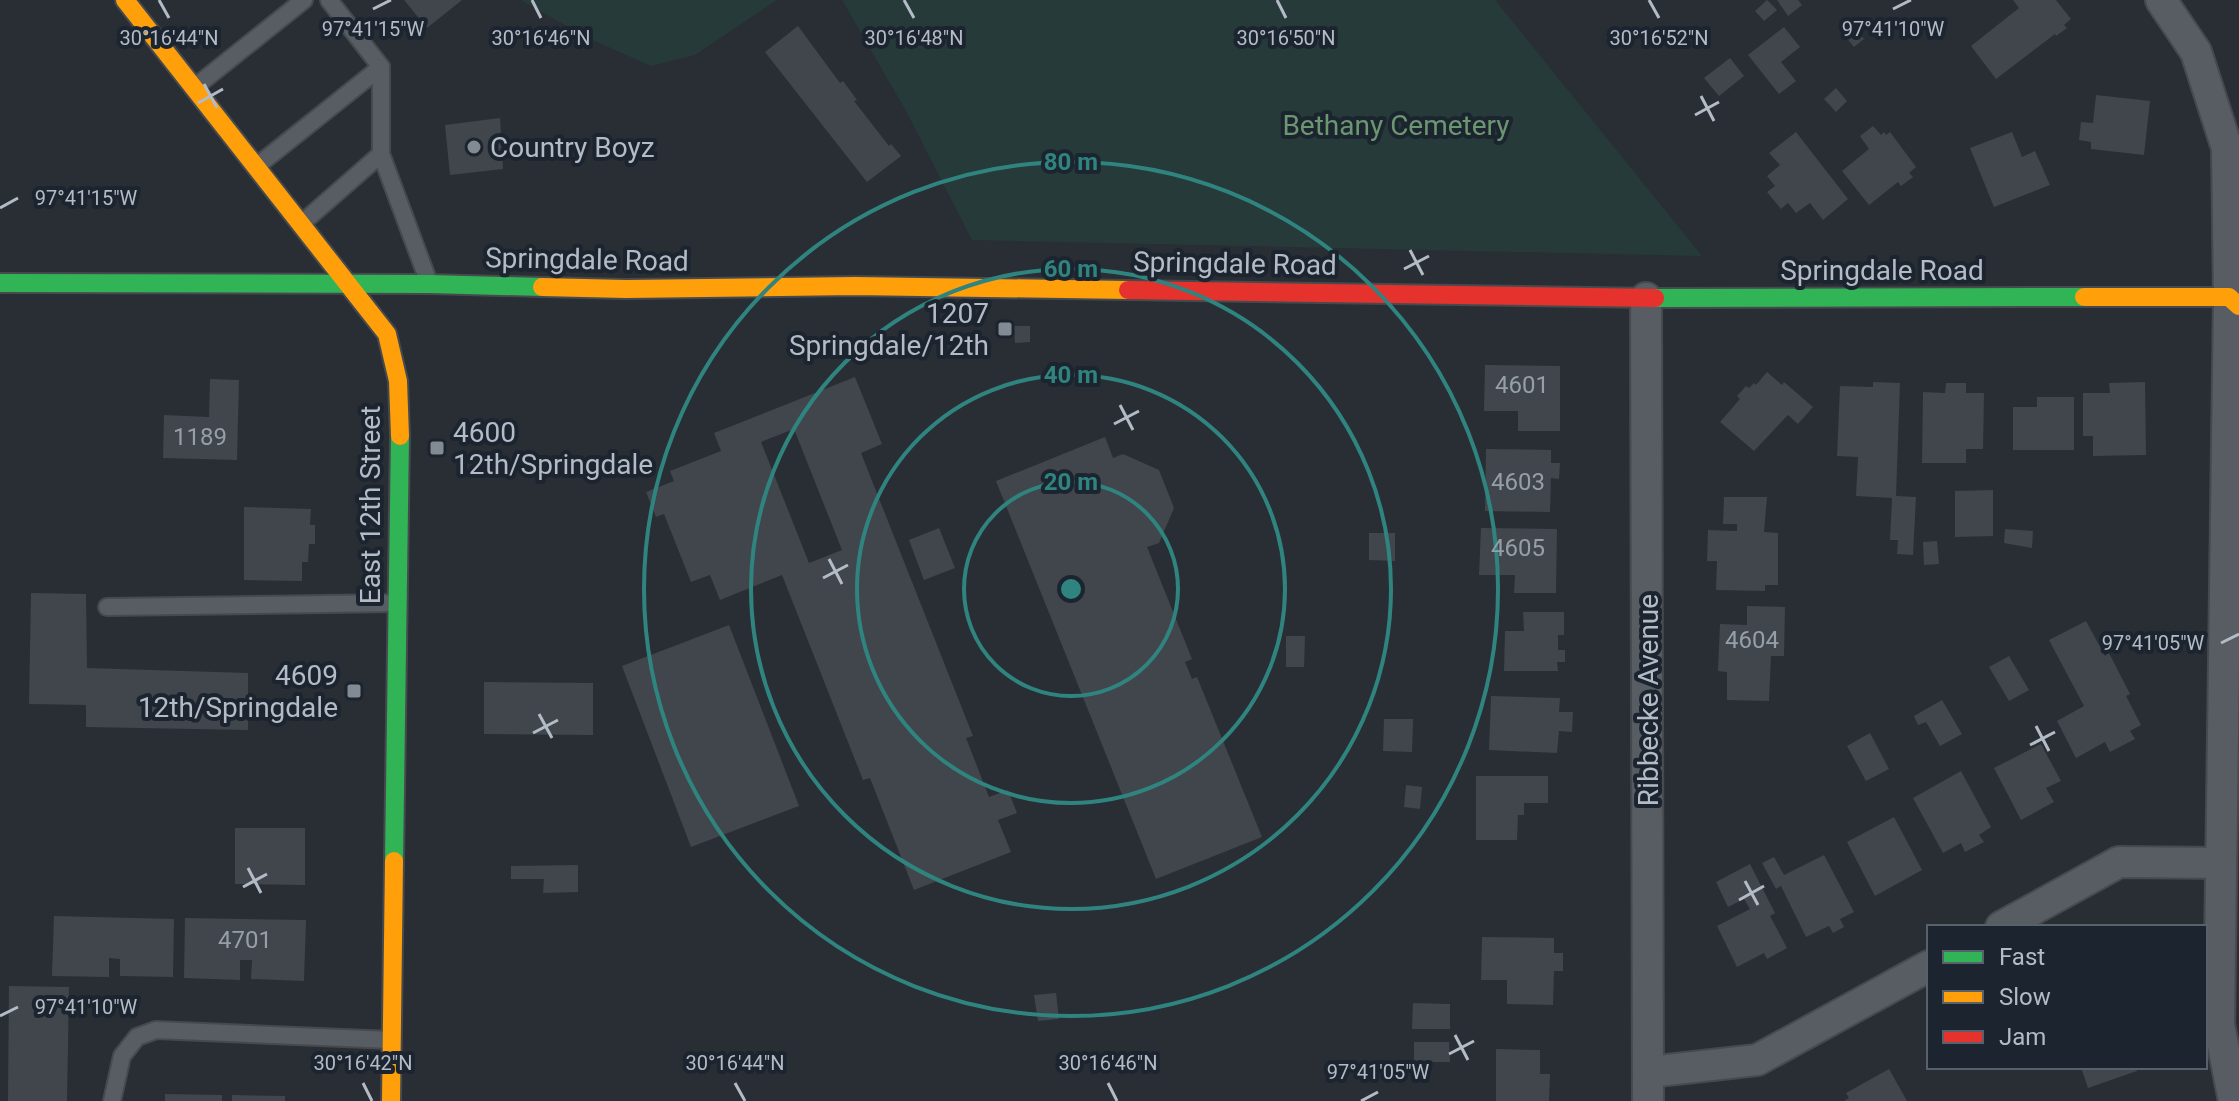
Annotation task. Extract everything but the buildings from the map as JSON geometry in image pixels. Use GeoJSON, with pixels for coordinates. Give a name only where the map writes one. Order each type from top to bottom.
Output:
{"type":"FeatureCollection","features":[{"type":"Feature","properties":{"kind":"main road","name":"East 12th Street"},"geometry":{"type":"LineString","coordinates":[[125,0],[387,334],[398,381],[400,449],[391,1101]]}},
{"type":"Feature","properties":{"kind":"main road","name":"Springdale Road"},"geometry":{"type":"LineString","coordinates":[[0,283],[430,284],[626,289],[855,286],[1646,298],[2236,297]]}},
{"type":"Feature","properties":{"kind":"street"},"geometry":{"type":"LineString","coordinates":[[2161,0],[2196,52],[2227,148],[2236,297],[2219,1025],[2234,1101]]}},
{"type":"Feature","properties":{"kind":"street","name":"Ribbecke Avenue"},"geometry":{"type":"LineString","coordinates":[[1646,298],[1648,1086]]}},
{"type":"Feature","properties":{"kind":"street"},"geometry":{"type":"LineString","coordinates":[[2005,925],[2119,862],[2221,863]]}},
{"type":"Feature","properties":{"kind":"street"},"geometry":{"type":"LineString","coordinates":[[1648,1086],[1757,1060],[1927,967]]}},
{"type":"Feature","properties":{"kind":"lane"},"geometry":{"type":"LineString","coordinates":[[194,88],[304,0]]}},
{"type":"Feature","properties":{"kind":"lane"},"geometry":{"type":"LineString","coordinates":[[329,0],[381,67],[381,154],[430,284]]}},
{"type":"Feature","properties":{"kind":"lane"},"geometry":{"type":"LineString","coordinates":[[256,166],[381,67]]}},
{"type":"Feature","properties":{"kind":"lane"},"geometry":{"type":"LineString","coordinates":[[301,224],[381,154]]}},
{"type":"Feature","properties":{"kind":"lane"},"geometry":{"type":"LineString","coordinates":[[107,607],[397,603]]}},
{"type":"Feature","properties":{"kind":"lane"},"geometry":{"type":"LineString","coordinates":[[112,1101],[122,1056],[137,1037],[156,1030],[392,1040]]}},
{"type":"Feature","properties":{"kind":"green space"},"geometry":{"type":"Polygon","coordinates":[[[521,0],[777,0],[695,55],[651,66],[586,37],[521,0]]]}},
{"type":"Feature","properties":{"kind":"green space","name":"Bethany Cemetery"},"geometry":{"type":"Polygon","coordinates":[[[842,0],[1495,0],[1702,256],[972,240],[906,111],[842,0]]]}},
{"type":"Feature","properties":{"kind":"traffic: fast"},"geometry":{"type":"LineString","coordinates":[[0,283],[542,287]]}},
{"type":"Feature","properties":{"kind":"traffic: fast"},"geometry":{"type":"LineString","coordinates":[[1655,298],[2084,297]]}},
{"type":"Feature","properties":{"kind":"traffic: fast"},"geometry":{"type":"LineString","coordinates":[[394,861],[400,436]]}},
{"type":"Feature","properties":{"kind":"traffic: slow"},"geometry":{"type":"LineString","coordinates":[[125,0],[387,334],[398,381],[400,436]]}},
{"type":"Feature","properties":{"kind":"traffic: slow"},"geometry":{"type":"LineString","coordinates":[[542,287],[855,286],[1128,290]]}},
{"type":"Feature","properties":{"kind":"traffic: slow"},"geometry":{"type":"LineString","coordinates":[[2084,297],[2229,297],[2239,306]]}},
{"type":"Feature","properties":{"kind":"traffic: slow"},"geometry":{"type":"LineString","coordinates":[[391,1101],[394,861]]}},
{"type":"Feature","properties":{"kind":"traffic: jam"},"geometry":{"type":"LineString","coordinates":[[1128,290],[1655,298]]}},
{"type":"Feature","properties":{"kind":"place","name":"Country Boyz"},"geometry":{"type":"Point","coordinates":[474,147]}},
{"type":"Feature","properties":{"kind":"place","name":"1207 Springdale/12th"},"geometry":{"type":"Point","coordinates":[1005,329]}},
{"type":"Feature","properties":{"kind":"place","name":"4600 12th/Springdale"},"geometry":{"type":"Point","coordinates":[437,448]}},
{"type":"Feature","properties":{"kind":"place","name":"4609 12th/Springdale"},"geometry":{"type":"Point","coordinates":[354,691]}}]}
